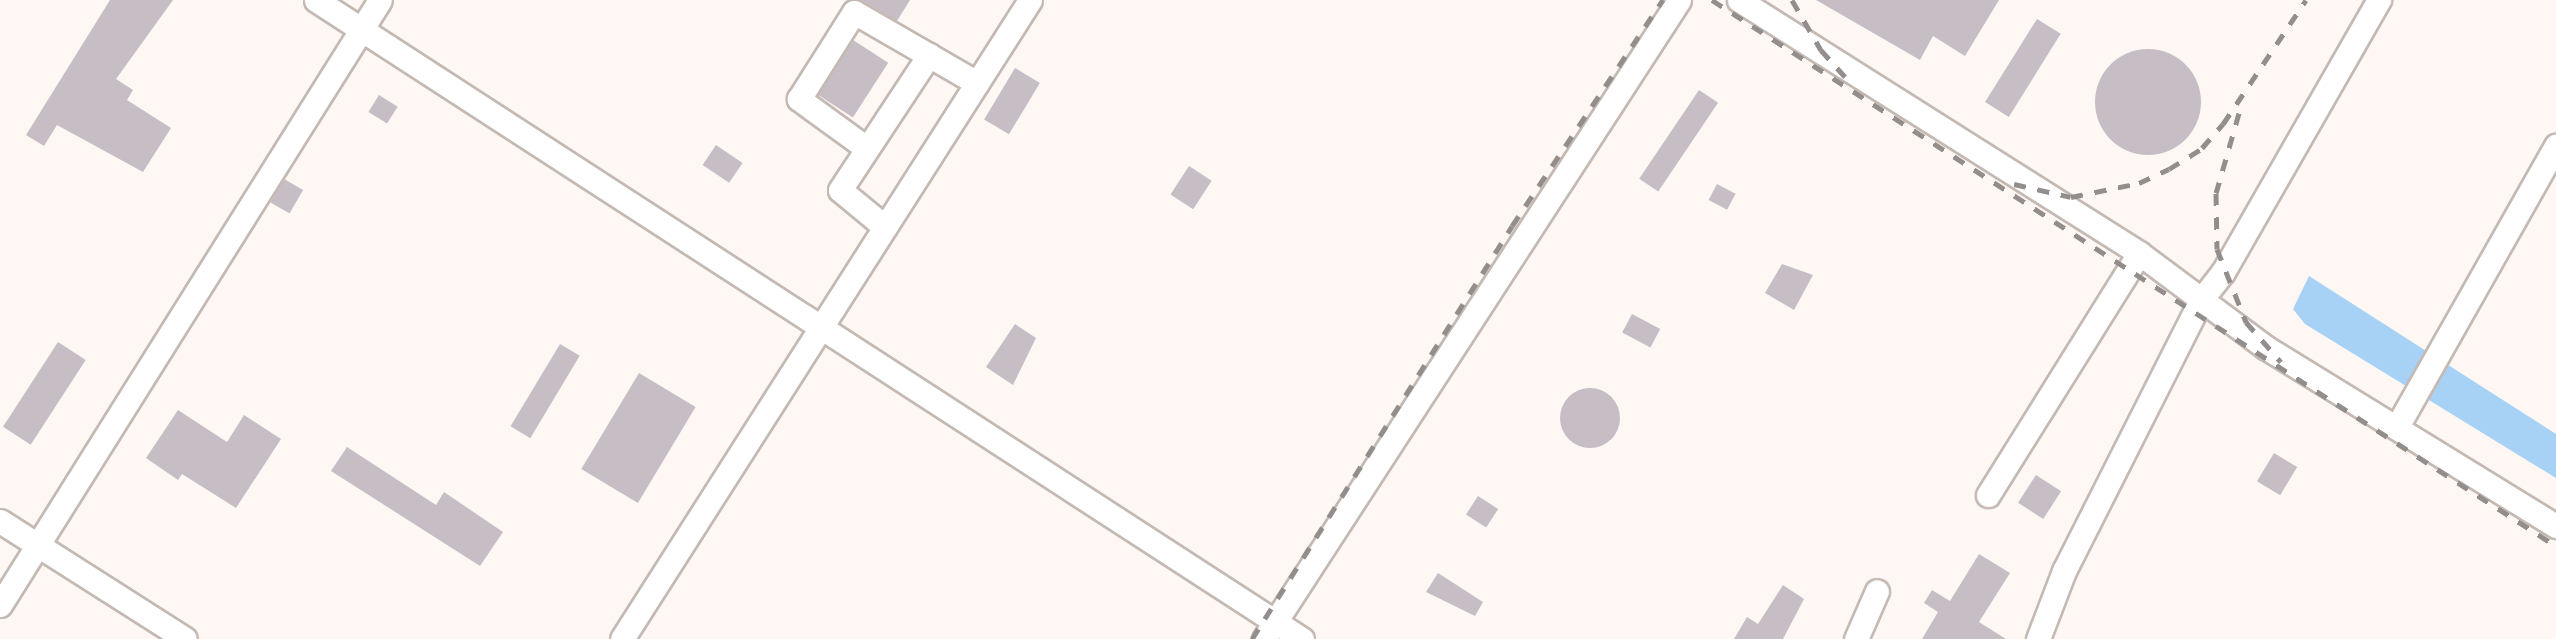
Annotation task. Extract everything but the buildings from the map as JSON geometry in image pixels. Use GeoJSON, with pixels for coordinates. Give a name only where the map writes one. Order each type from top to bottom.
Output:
{"type":"FeatureCollection","features":[{"type":"Feature","properties":{"kind":"lane"},"geometry":{"type":"LineString","coordinates":[[316,0],[823,324],[1269,630],[1302,639]]}},
{"type":"Feature","properties":{"kind":"lane"},"geometry":{"type":"LineString","coordinates":[[0,605],[380,0]]}},
{"type":"Feature","properties":{"kind":"lane"},"geometry":{"type":"LineString","coordinates":[[622,639],[1030,0]]}},
{"type":"Feature","properties":{"kind":"lane"},"geometry":{"type":"LineString","coordinates":[[1269,630],[1679,0]]}},
{"type":"Feature","properties":{"kind":"lane"},"geometry":{"type":"LineString","coordinates":[[1739,0],[2139,253],[2265,347],[2404,416],[2556,526]]}},
{"type":"Feature","properties":{"kind":"lane"},"geometry":{"type":"LineString","coordinates":[[2038,639],[2064,571],[2201,300],[2223,272],[2379,0]]}},
{"type":"Feature","properties":{"kind":"lane"},"geometry":{"type":"LineString","coordinates":[[865,147],[799,99],[854,12],[977,83]]}},
{"type":"Feature","properties":{"kind":"lane"},"geometry":{"type":"LineString","coordinates":[[885,227],[840,190],[865,147],[929,55]]}},
{"type":"Feature","properties":{"kind":"lane"},"geometry":{"type":"LineString","coordinates":[[2404,416],[2556,146]]}},
{"type":"Feature","properties":{"kind":"lane"},"geometry":{"type":"LineString","coordinates":[[1989,495],[2139,253]]}},
{"type":"Feature","properties":{"kind":"lane"},"geometry":{"type":"LineString","coordinates":[[0,521],[185,639]]}},
{"type":"Feature","properties":{"kind":"lane"},"geometry":{"type":"LineString","coordinates":[[1856,639],[1877,591]]}},
{"type":"Feature","properties":{"kind":"water"},"geometry":{"type":"Polygon","coordinates":[[[2309,276],[2556,434],[2556,478],[2305,324],[2293,309],[2309,276]]]}},
{"type":"Feature","properties":{"kind":"railway"},"geometry":{"type":"LineString","coordinates":[[1252,639],[1512,226],[1663,0]]}},
{"type":"Feature","properties":{"kind":"railway"},"geometry":{"type":"LineString","coordinates":[[1712,0],[2556,546]]}},
{"type":"Feature","properties":{"kind":"railway"},"geometry":{"type":"LineString","coordinates":[[1792,0],[1821,50],[1845,77]]}},
{"type":"Feature","properties":{"kind":"railway"},"geometry":{"type":"LineString","coordinates":[[2014,184],[2071,197],[2139,183],[2169,169],[2202,148],[2223,124],[2306,0]]}},
{"type":"Feature","properties":{"kind":"railway"},"geometry":{"type":"LineString","coordinates":[[2239,113],[2216,193],[2217,249],[2246,322],[2281,362]]}}]}
